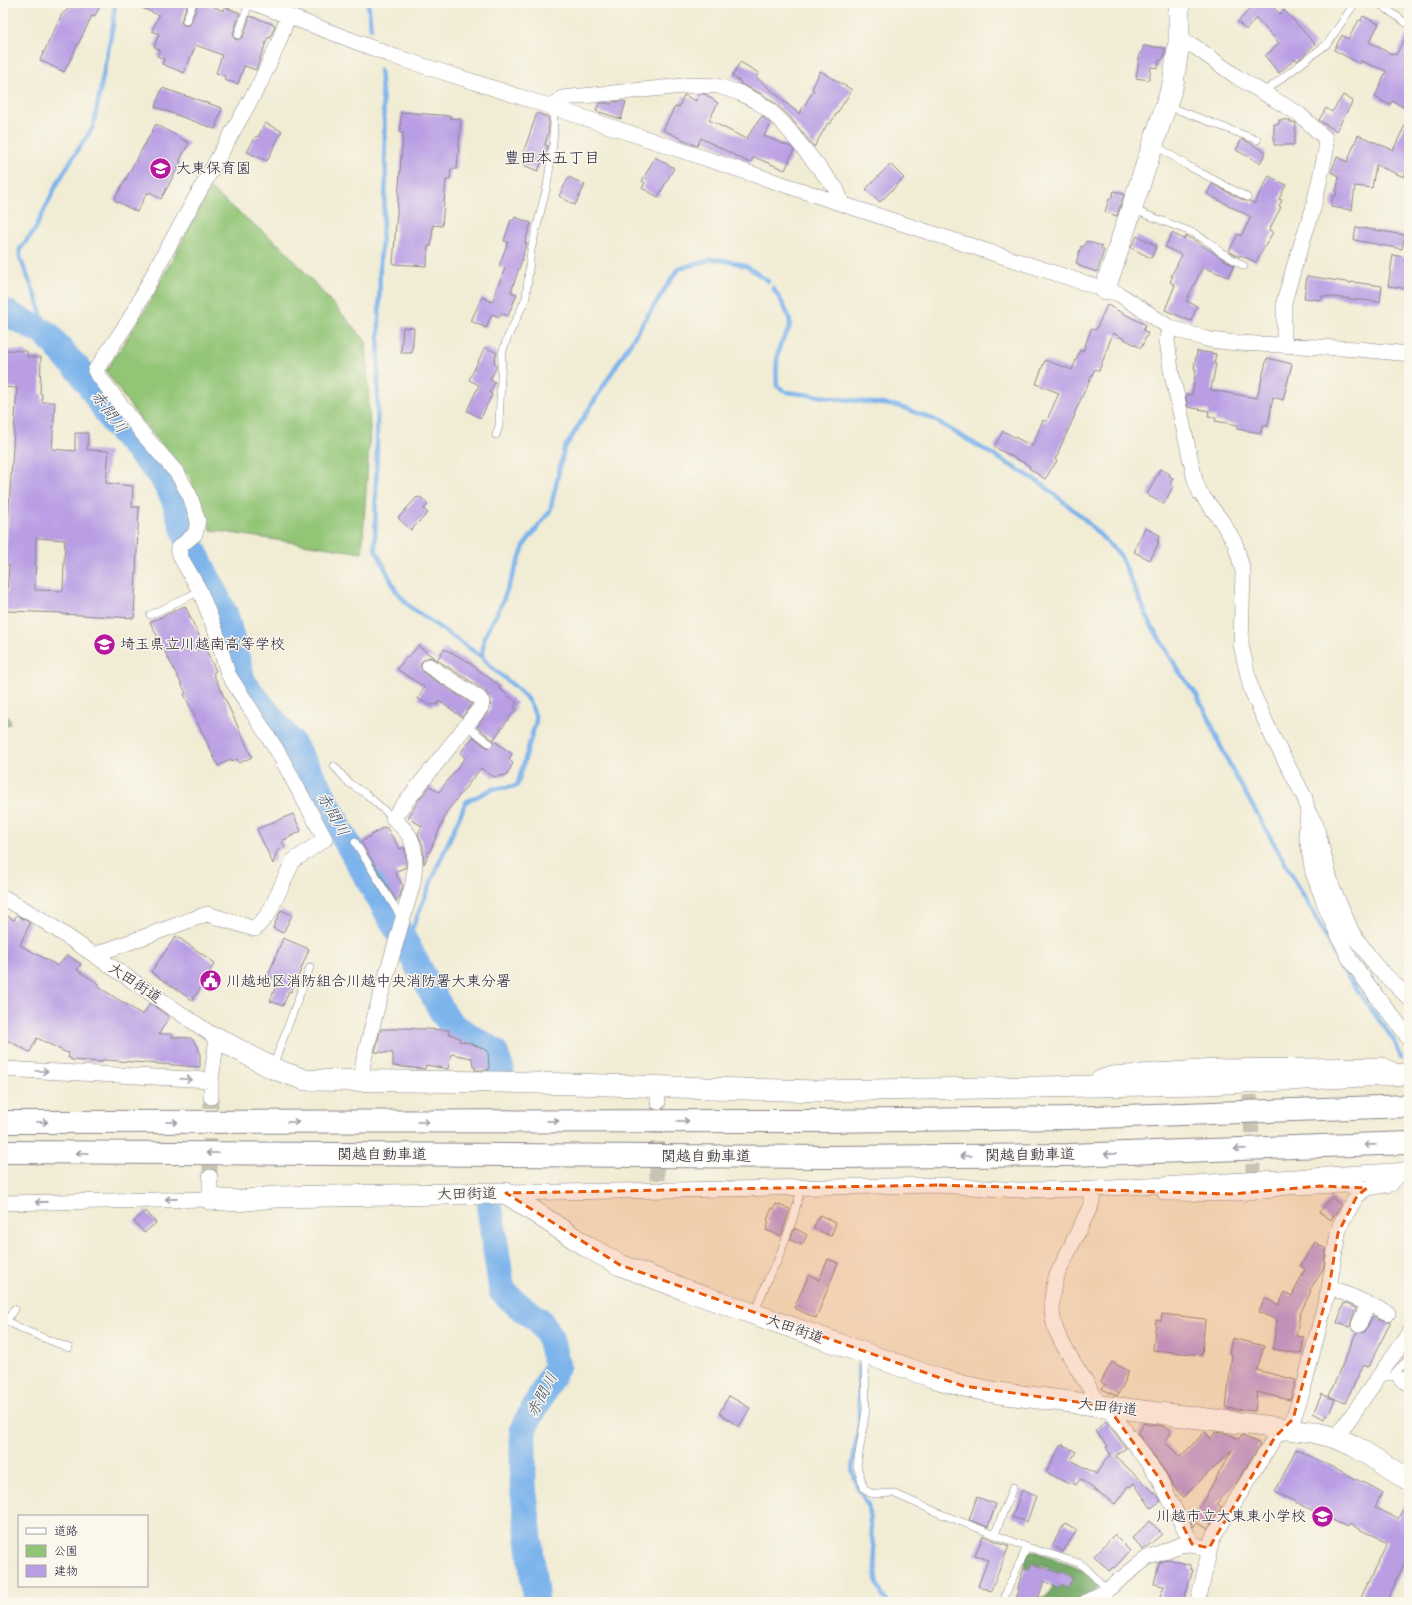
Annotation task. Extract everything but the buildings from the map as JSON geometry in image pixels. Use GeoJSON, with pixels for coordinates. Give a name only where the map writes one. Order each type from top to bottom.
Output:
{"type":"FeatureCollection","features":[{"type":"Feature","properties":{"kind":"highway"},"geometry":{"type":"LineString","coordinates":[[3,1122],[796,1121],[1022,1119],[1409,1106]]}},
{"type":"Feature","properties":{"kind":"highway","name":"関越自動車道"},"geometry":{"type":"LineString","coordinates":[[3,1152],[852,1156],[1068,1155],[1409,1143]]}},
{"type":"Feature","properties":{"kind":"street"},"geometry":{"type":"LineString","coordinates":[[254,3],[396,57],[1105,289],[1119,294],[1169,326],[1210,340],[1409,354]]}},
{"type":"Feature","properties":{"kind":"street"},"geometry":{"type":"LineString","coordinates":[[1105,289],[1154,144],[1174,77],[1179,42],[1179,3]]}},
{"type":"Feature","properties":{"kind":"street"},"geometry":{"type":"LineString","coordinates":[[94,955],[207,914],[255,930],[269,913],[293,861],[325,839],[278,752],[228,674],[216,632],[200,591],[181,558],[178,548],[195,534],[198,521],[190,496],[177,473],[142,434],[95,370],[130,319],[156,267],[260,83],[278,44],[288,16]]}},
{"type":"Feature","properties":{"kind":"street"},"geometry":{"type":"LineString","coordinates":[[1179,42],[1194,46],[1237,77],[1299,114],[1325,138],[1326,151],[1313,209],[1284,302],[1284,346]]}},
{"type":"Feature","properties":{"kind":"street"},"geometry":{"type":"LineString","coordinates":[[552,107],[562,98],[693,85],[718,86],[740,93],[769,110],[783,123],[837,190],[842,204]]}},
{"type":"Feature","properties":{"kind":"street"},"geometry":{"type":"LineString","coordinates":[[1169,326],[1167,340],[1171,370],[1194,480],[1200,492],[1231,534],[1240,556],[1243,593],[1241,645],[1251,689],[1272,736],[1305,798],[1308,812],[1306,832],[1313,873],[1326,908],[1349,958],[1376,997],[1404,1030],[1409,1040]]}},
{"type":"Feature","properties":{"kind":"street"},"geometry":{"type":"LineString","coordinates":[[362,1080],[362,1063],[414,883],[415,870],[413,844],[410,837],[393,818],[467,726],[481,707],[482,702],[479,698],[428,666]]}},
{"type":"Feature","properties":{"kind":"street"},"geometry":{"type":"LineString","coordinates":[[1308,812],[1316,825],[1332,887],[1352,932],[1376,966],[1409,998]]}},
{"type":"Feature","properties":{"kind":"street","name":"大田街道"},"geometry":{"type":"LineString","coordinates":[[6,900],[94,955],[217,1038]]}},
{"type":"Feature","properties":{"kind":"street"},"geometry":{"type":"LineString","coordinates":[[211,1097],[211,1080],[217,1038],[272,1068],[305,1080],[362,1080],[658,1094],[1206,1084],[1405,1074]]}},
{"type":"Feature","properties":{"kind":"street"},"geometry":{"type":"LineString","coordinates":[[3,1069],[211,1080]]}},
{"type":"Feature","properties":{"kind":"street"},"geometry":{"type":"LineString","coordinates":[[1098,1189],[1141,1194],[1231,1194],[1294,1187],[1346,1185],[1367,1188],[1391,1184],[1406,1170]]}},
{"type":"Feature","properties":{"kind":"street"},"geometry":{"type":"LineString","coordinates":[[506,1193],[657,1185],[801,1189],[939,1185],[1018,1190],[1098,1189],[1406,1170]]}},
{"type":"Feature","properties":{"kind":"street"},"geometry":{"type":"LineString","coordinates":[[3,1203],[210,1199],[210,1177]]}},
{"type":"Feature","properties":{"kind":"street"},"geometry":{"type":"LineString","coordinates":[[1198,1602],[1212,1539],[1275,1437],[1287,1428],[1293,1419],[1303,1390],[1329,1286],[1341,1223],[1358,1196],[1367,1188]]}},
{"type":"Feature","properties":{"kind":"street"},"geometry":{"type":"LineString","coordinates":[[1098,1189],[1056,1276],[1052,1310],[1056,1329],[1095,1397],[1112,1413],[1159,1478],[1192,1544]]}},
{"type":"Feature","properties":{"kind":"street","name":"大田街道"},"geometry":{"type":"LineString","coordinates":[[210,1199],[238,1201],[274,1197],[506,1193],[586,1246],[620,1265],[868,1355],[963,1386],[998,1393],[1287,1428],[1336,1438],[1409,1480]]}},
{"type":"Feature","properties":{"kind":"street"},"geometry":{"type":"LineString","coordinates":[[1329,1286],[1388,1313]]}},
{"type":"Feature","properties":{"kind":"street"},"geometry":{"type":"LineString","coordinates":[[1359,1325],[1368,1304]]}},
{"type":"Feature","properties":{"kind":"street"},"geometry":{"type":"LineString","coordinates":[[1336,1438],[1409,1333]]}},
{"type":"Feature","properties":{"kind":"street"},"geometry":{"type":"LineString","coordinates":[[1086,1602],[1107,1590],[1147,1558],[1168,1549],[1192,1544],[1209,1548]]}},
{"type":"Feature","properties":{"kind":"lane"},"geometry":{"type":"LineString","coordinates":[[186,21],[192,3]]}},
{"type":"Feature","properties":{"kind":"lane"},"geometry":{"type":"LineString","coordinates":[[238,35],[249,3]]}},
{"type":"Feature","properties":{"kind":"lane"},"geometry":{"type":"LineString","coordinates":[[1264,92],[1327,44],[1355,3]]}},
{"type":"Feature","properties":{"kind":"lane"},"geometry":{"type":"LineString","coordinates":[[1378,3],[1409,25]]}},
{"type":"Feature","properties":{"kind":"lane"},"geometry":{"type":"LineString","coordinates":[[1166,105],[1256,140]]}},
{"type":"Feature","properties":{"kind":"lane"},"geometry":{"type":"LineString","coordinates":[[496,435],[499,426],[502,354],[506,341],[526,298],[531,250],[547,186],[553,144],[554,123],[552,107]]}},
{"type":"Feature","properties":{"kind":"lane"},"geometry":{"type":"LineString","coordinates":[[1154,144],[1188,166],[1247,197]]}},
{"type":"Feature","properties":{"kind":"lane"},"geometry":{"type":"LineString","coordinates":[[1132,209],[1194,233],[1244,266]]}},
{"type":"Feature","properties":{"kind":"lane"},"geometry":{"type":"LineString","coordinates":[[150,615],[200,591]]}},
{"type":"Feature","properties":{"kind":"lane"},"geometry":{"type":"LineString","coordinates":[[467,726],[489,743]]}},
{"type":"Feature","properties":{"kind":"lane"},"geometry":{"type":"LineString","coordinates":[[334,766],[349,784],[366,794],[393,818]]}},
{"type":"Feature","properties":{"kind":"lane"},"geometry":{"type":"LineString","coordinates":[[355,842],[400,929]]}},
{"type":"Feature","properties":{"kind":"lane"},"geometry":{"type":"LineString","coordinates":[[272,1068],[310,967]]}},
{"type":"Feature","properties":{"kind":"lane"},"geometry":{"type":"LineString","coordinates":[[754,1314],[770,1274],[778,1262],[793,1219],[801,1189]]}},
{"type":"Feature","properties":{"kind":"lane"},"geometry":{"type":"LineString","coordinates":[[14,1309],[7,1321],[24,1330],[69,1348]]}},
{"type":"Feature","properties":{"kind":"lane"},"geometry":{"type":"LineString","coordinates":[[868,1355],[865,1364],[866,1410],[858,1466],[864,1488],[870,1493],[893,1494],[1027,1547],[1085,1566],[1107,1590]]}},
{"type":"Feature","properties":{"kind":"lane"},"geometry":{"type":"LineString","coordinates":[[1379,1377],[1392,1377],[1409,1357]]}},
{"type":"Feature","properties":{"kind":"lane"},"geometry":{"type":"LineString","coordinates":[[995,1534],[1013,1487]]}},
{"type":"Feature","properties":{"kind":"lane"},"geometry":{"type":"LineString","coordinates":[[1005,1595],[1027,1547]]}},
{"type":"Feature","properties":{"kind":"highlighted area"},"geometry":{"type":"Polygon","coordinates":[[[939,1185],[1231,1194],[1320,1186],[1367,1188],[1357,1196],[1338,1233],[1329,1288],[1293,1419],[1275,1437],[1209,1548],[1192,1544],[1159,1478],[1112,1413],[1113,1407],[963,1386],[620,1265],[506,1193],[939,1185]]]}},
{"type":"Feature","properties":{"kind":"green space"},"geometry":{"type":"Polygon","coordinates":[[[210,189],[284,249],[366,341],[370,429],[362,553],[211,530],[189,476],[139,418],[106,371],[147,307],[210,189]]]}},
{"type":"Feature","properties":{"kind":"green space"},"geometry":{"type":"Polygon","coordinates":[[[3,708],[11,723],[3,727],[3,708]]]}},
{"type":"Feature","properties":{"kind":"green space"},"geometry":{"type":"Polygon","coordinates":[[[1029,1552],[1037,1552],[1085,1571],[1100,1587],[1076,1602],[1039,1602],[1040,1598],[1047,1596],[1055,1583],[1048,1572],[1049,1568],[1031,1563],[1030,1568],[1024,1567],[1026,1557],[1029,1552]]]}},
{"type":"Feature","properties":{"kind":"waterway"},"geometry":{"type":"LineString","coordinates":[[47,334],[36,297],[20,258],[20,249],[34,231],[56,186],[93,127],[113,25],[115,3]]}},
{"type":"Feature","properties":{"kind":"waterway"},"geometry":{"type":"LineString","coordinates":[[368,3],[371,28]]}},
{"type":"Feature","properties":{"kind":"waterway"},"geometry":{"type":"LineString","coordinates":[[380,70],[384,117],[386,181],[380,264],[375,548],[396,591],[410,607],[482,657],[489,665],[522,693],[533,710],[536,721],[517,786],[492,789],[466,802],[406,944]]}},
{"type":"Feature","properties":{"kind":"waterway"},"geometry":{"type":"LineString","coordinates":[[482,657],[484,638],[502,603],[525,544],[550,511],[564,449],[678,269],[713,259],[733,262],[746,266],[768,281]]}},
{"type":"Feature","properties":{"kind":"waterway"},"geometry":{"type":"LineString","coordinates":[[773,288],[785,309],[790,322],[789,328],[780,345],[776,376],[777,386],[786,392],[898,406],[933,419],[1042,484],[1081,516],[1120,555],[1150,623],[1180,673],[1196,694],[1209,718],[1219,743],[1235,775],[1313,912],[1342,969],[1395,1042],[1401,1058]]}},
{"type":"Feature","properties":{"kind":"waterway","name":"赤間川"},"geometry":{"type":"LineString","coordinates":[[3,311],[47,334],[81,372],[114,423],[162,477],[173,496],[187,538]]}},
{"type":"Feature","properties":{"kind":"waterway","name":"赤間川"},"geometry":{"type":"LineString","coordinates":[[189,541],[225,615],[243,683],[293,745],[320,790],[341,832],[406,944],[444,1015],[453,1026],[494,1051],[501,1070]]}},
{"type":"Feature","properties":{"kind":"waterway","name":"赤間川"},"geometry":{"type":"LineString","coordinates":[[490,1209],[502,1291],[540,1321],[550,1338],[557,1366],[523,1429],[523,1484],[536,1602]]}},
{"type":"Feature","properties":{"kind":"waterway"},"geometry":{"type":"LineString","coordinates":[[858,1365],[859,1424],[852,1468],[857,1486],[868,1505],[878,1586],[883,1597],[888,1602]]}},
{"type":"Feature","properties":{"kind":"tunnel"},"geometry":{"type":"LineString","coordinates":[[1249,1072],[1254,1192]]}},
{"type":"Feature","properties":{"kind":"tunnel"},"geometry":{"type":"LineString","coordinates":[[210,1177],[211,1097]]}},
{"type":"Feature","properties":{"kind":"tunnel"},"geometry":{"type":"LineString","coordinates":[[657,1180],[658,1102]]}},
{"type":"Feature","properties":{"kind":"place","name":"大東保育園"},"geometry":{"type":"Point","coordinates":[160,168]}},
{"type":"Feature","properties":{"kind":"place","name":"埼玉県立川越南高等学校"},"geometry":{"type":"Point","coordinates":[105,644]}},
{"type":"Feature","properties":{"kind":"place","name":"川越地区消防組合川越中央消防署大東分署"},"geometry":{"type":"Point","coordinates":[210,981]}},
{"type":"Feature","properties":{"kind":"place","name":"川越市立大東東小学校"},"geometry":{"type":"Point","coordinates":[1322,1516]}},
{"type":"Feature","properties":{"kind":"district","name":"豊田本五丁目"},"geometry":{"type":"Point","coordinates":[552,158]}}]}
